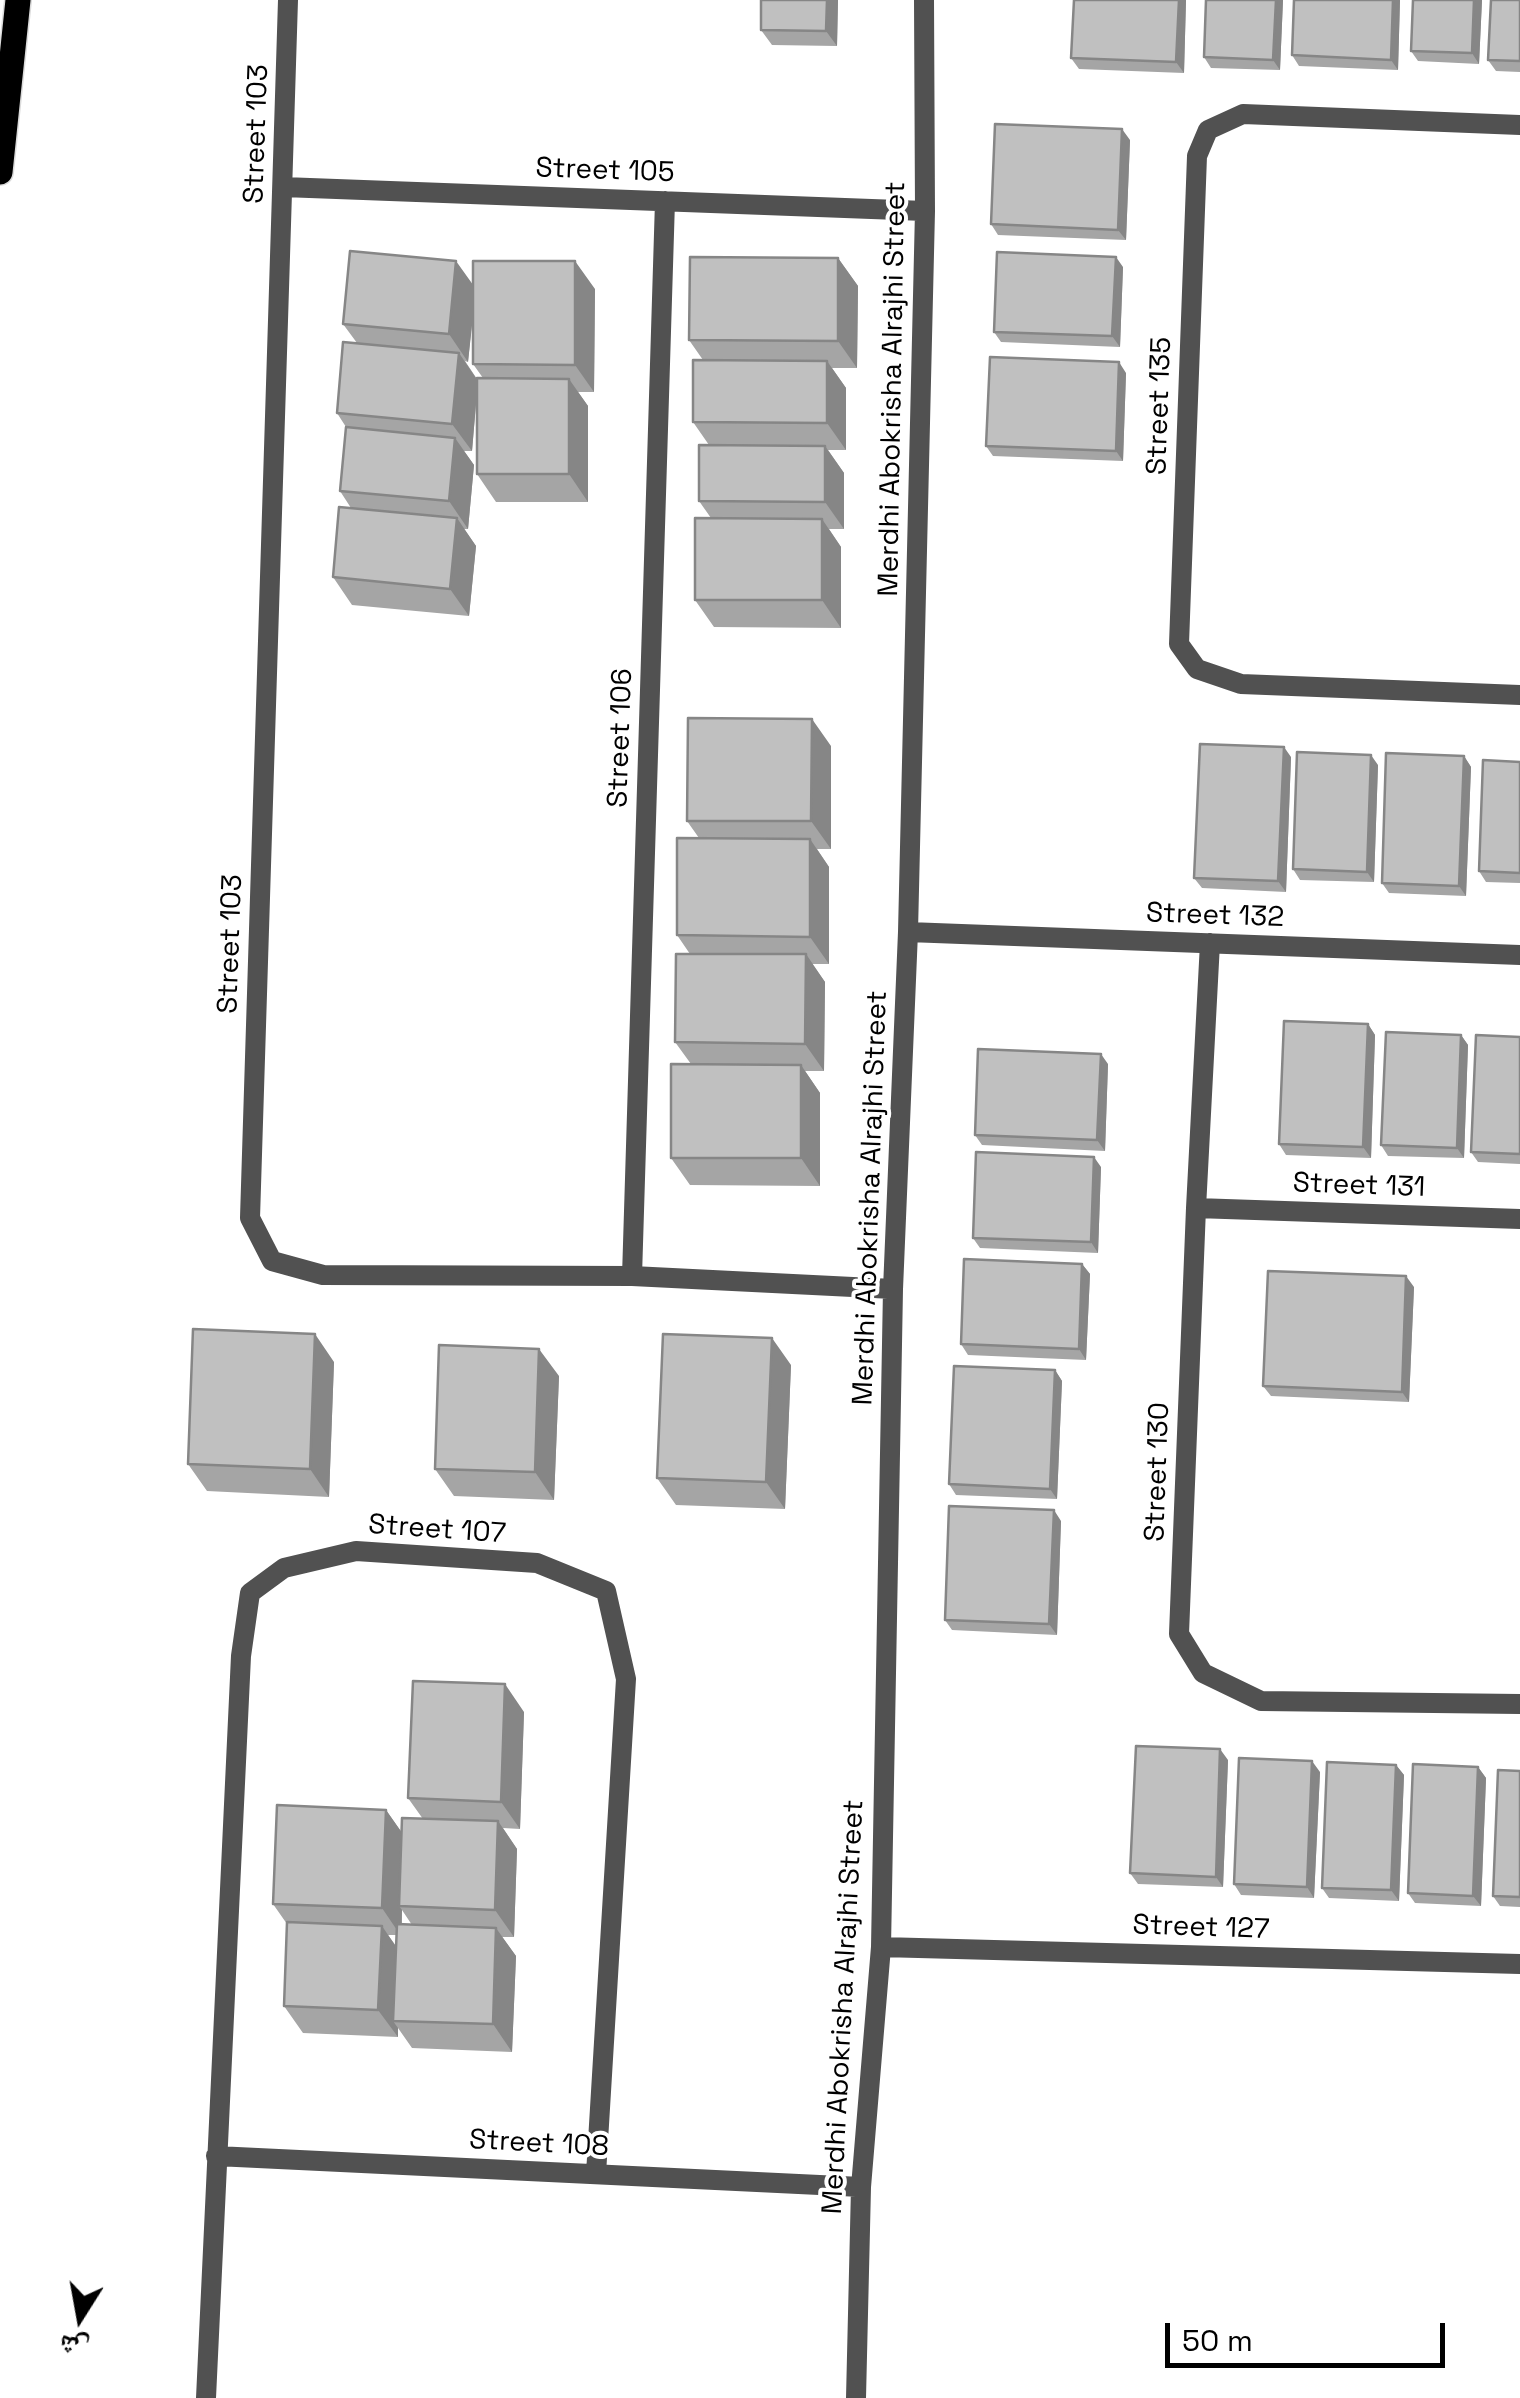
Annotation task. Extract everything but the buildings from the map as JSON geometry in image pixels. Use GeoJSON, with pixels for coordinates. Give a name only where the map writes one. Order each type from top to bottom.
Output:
{"type":"FeatureCollection","features":[{"type":"Feature","properties":{"kind":"main road"},"geometry":{"type":"LineString","coordinates":[[0,172],[18,0]]}},
{"type":"Feature","properties":{"kind":"street","name":"Street 103"},"geometry":{"type":"LineString","coordinates":[[288,0],[250,1218],[272,1261],[323,1275],[632,1276],[893,1289]]}},
{"type":"Feature","properties":{"kind":"street","name":"Merdhi Abokrisha Alrajhi Street"},"geometry":{"type":"LineString","coordinates":[[856,2398],[861,2187],[881,1947],[893,1289],[908,932],[925,211],[924,0]]}},
{"type":"Feature","properties":{"kind":"street","name":"Street 135"},"geometry":{"type":"LineString","coordinates":[[1520,124],[1243,114],[1208,130],[1197,156],[1179,644],[1197,669],[1242,684],[1520,695]]}},
{"type":"Feature","properties":{"kind":"street","name":"Street 105"},"geometry":{"type":"LineString","coordinates":[[283,187],[925,211]]}},
{"type":"Feature","properties":{"kind":"street","name":"Street 106"},"geometry":{"type":"LineString","coordinates":[[632,1276],[665,201]]}},
{"type":"Feature","properties":{"kind":"street","name":"Street 132"},"geometry":{"type":"LineString","coordinates":[[908,932],[1520,955]]}},
{"type":"Feature","properties":{"kind":"street","name":"Street 130"},"geometry":{"type":"LineString","coordinates":[[1210,944],[1179,1634],[1203,1673],[1261,1701],[1520,1704]]}},
{"type":"Feature","properties":{"kind":"street","name":"Street 131"},"geometry":{"type":"LineString","coordinates":[[1196,1208],[1520,1220]]}},
{"type":"Feature","properties":{"kind":"street","name":"Street 107"},"geometry":{"type":"LineString","coordinates":[[206,2398],[241,1656],[250,1593],[284,1568],[356,1551],[537,1564],[606,1591],[626,1679],[596,2174]]}},
{"type":"Feature","properties":{"kind":"street","name":"Street 127"},"geometry":{"type":"LineString","coordinates":[[881,1947],[1520,1964]]}},
{"type":"Feature","properties":{"kind":"street","name":"Street 108"},"geometry":{"type":"LineString","coordinates":[[216,2156],[861,2187]]}}]}
